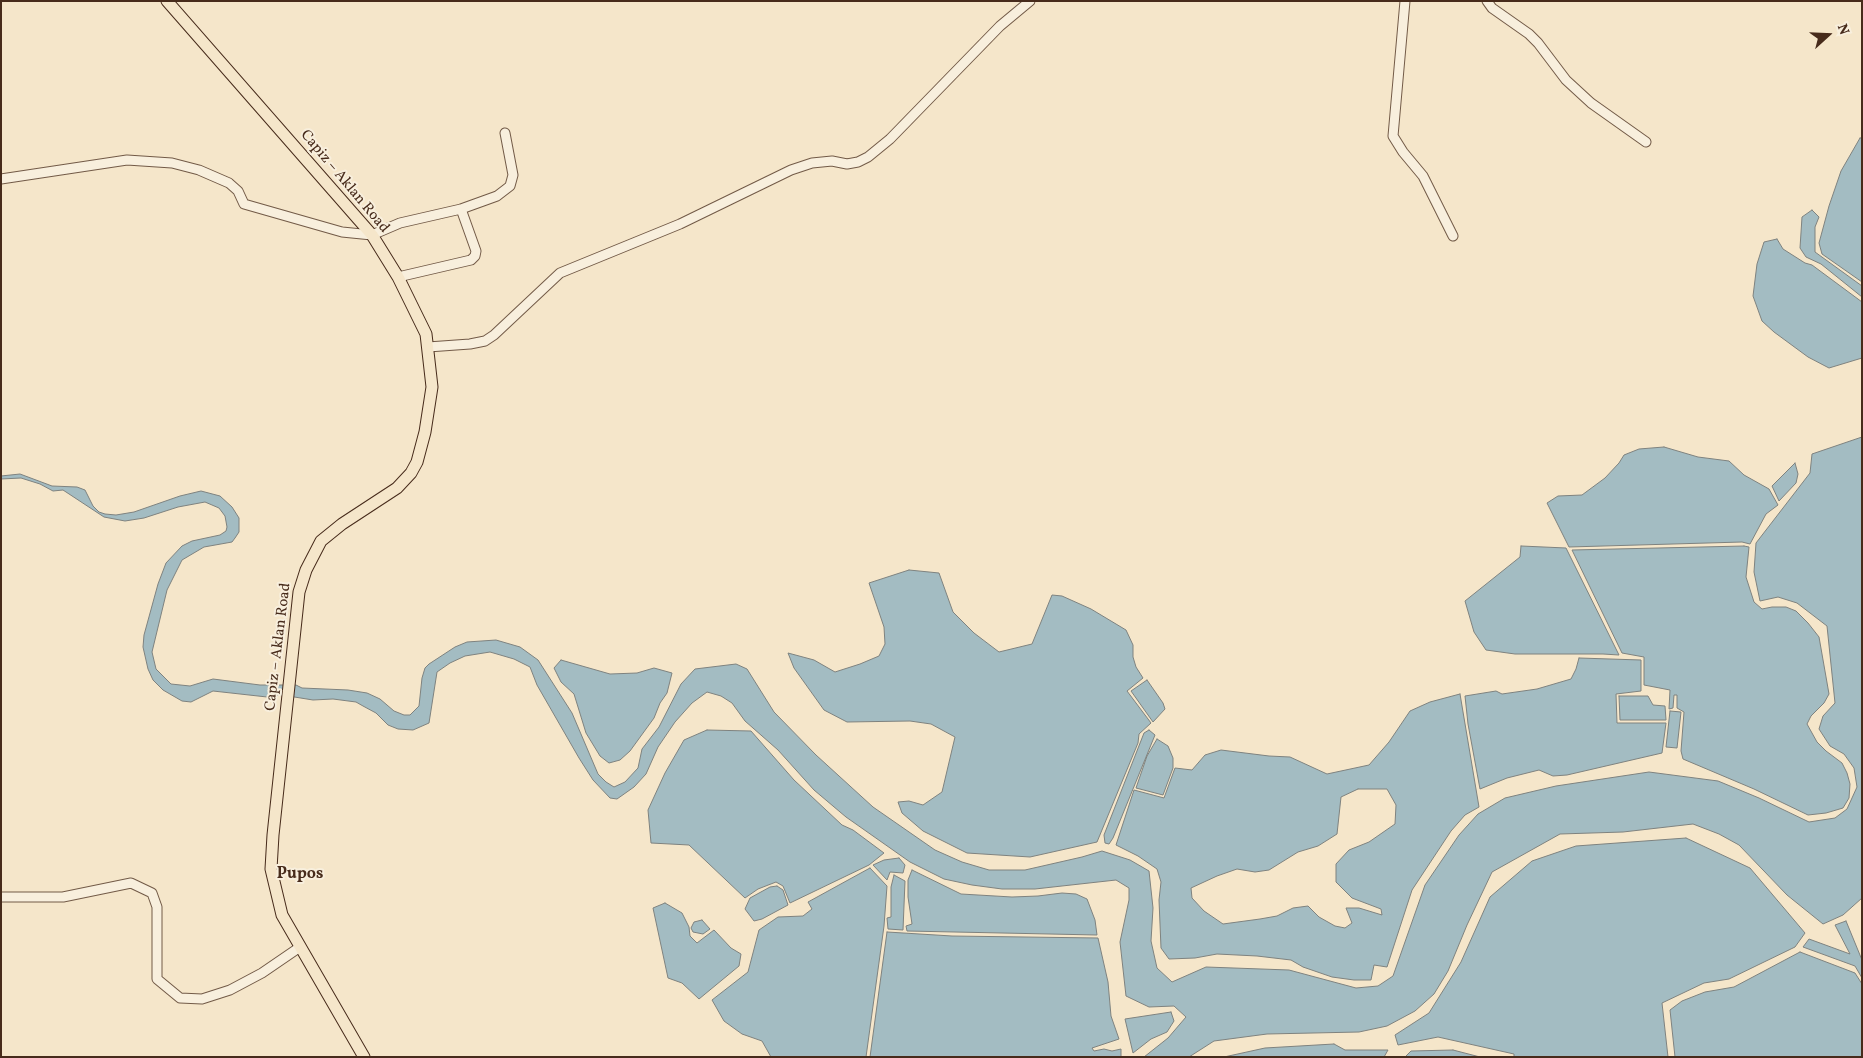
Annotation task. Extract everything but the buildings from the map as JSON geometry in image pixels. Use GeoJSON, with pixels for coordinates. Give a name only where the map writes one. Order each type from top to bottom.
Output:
{"type":"FeatureCollection","features":[{"type":"Feature","properties":{"kind":"main road","name":"Capiz – Aklan Road"},"geometry":{"type":"LineString","coordinates":[[167,1],[372,235],[398,277],[426,334],[432,387],[425,432],[417,462],[397,488],[342,524],[321,541],[306,570],[299,592],[271,869],[282,915],[364,1057]]}},
{"type":"Feature","properties":{"kind":"street"},"geometry":{"type":"LineString","coordinates":[[428,347],[485,341],[494,335],[560,273],[680,224],[791,170],[812,163],[832,161],[847,164],[858,162],[868,157],[890,139],[1000,26],[1030,1]]}},
{"type":"Feature","properties":{"kind":"street"},"geometry":{"type":"LineString","coordinates":[[1405,1],[1393,136],[1403,152],[1423,176],[1453,236]]}},
{"type":"Feature","properties":{"kind":"street"},"geometry":{"type":"LineString","coordinates":[[1488,1],[1492,8],[1534,39],[1566,80],[1591,103],[1646,142]]}},
{"type":"Feature","properties":{"kind":"street"},"geometry":{"type":"LineString","coordinates":[[1,179],[127,160],[172,163],[199,170],[229,183],[238,191],[244,204],[342,232],[372,235],[400,223],[461,209],[497,196],[510,186],[513,175],[505,132]]}},
{"type":"Feature","properties":{"kind":"street"},"geometry":{"type":"LineString","coordinates":[[398,277],[471,260],[475,256],[476,251],[461,209]]}},
{"type":"Feature","properties":{"kind":"street"},"geometry":{"type":"LineString","coordinates":[[1,897],[63,898],[131,883],[152,893],[157,907],[157,979],[180,998],[202,999],[230,990],[262,973],[300,947]]}},
{"type":"Feature","properties":{"kind":"water"},"geometry":{"type":"Polygon","coordinates":[[[1860,138],[1862,138],[1862,282],[1822,254],[1819,243],[1841,171],[1860,138]]]}},
{"type":"Feature","properties":{"kind":"water"},"geometry":{"type":"Polygon","coordinates":[[[1812,210],[1819,217],[1815,227],[1815,252],[1862,286],[1862,297],[1821,264],[1806,257],[1800,248],[1802,217],[1812,210]]]}},
{"type":"Feature","properties":{"kind":"water"},"geometry":{"type":"Polygon","coordinates":[[[1777,239],[1783,249],[1805,263],[1812,265],[1862,302],[1862,358],[1829,368],[1808,357],[1762,321],[1753,296],[1757,264],[1764,242],[1777,239]]]}},
{"type":"Feature","properties":{"kind":"water"},"geometry":{"type":"Polygon","coordinates":[[[1862,437],[1862,898],[1843,915],[1823,924],[1787,895],[1739,845],[1719,834],[1693,824],[1623,832],[1560,834],[1492,872],[1448,971],[1434,994],[1415,1011],[1387,1026],[1359,1032],[1267,1034],[1214,1041],[1189,1057],[1144,1057],[1168,1038],[1186,1017],[1174,1006],[1149,1007],[1126,996],[1120,942],[1129,900],[1129,888],[1116,880],[1035,889],[1002,889],[944,879],[910,862],[846,817],[814,790],[778,750],[745,721],[732,703],[721,696],[707,692],[692,703],[675,722],[658,747],[646,774],[634,787],[617,799],[610,798],[593,780],[537,685],[530,667],[514,659],[490,652],[465,656],[437,672],[429,723],[413,730],[398,729],[388,725],[376,713],[356,702],[333,699],[313,700],[282,695],[267,697],[213,691],[191,702],[182,701],[163,690],[153,680],[148,669],[143,647],[144,635],[158,584],[166,563],[182,546],[192,541],[220,535],[226,531],[225,516],[219,508],[205,502],[125,521],[104,517],[63,490],[53,491],[40,484],[21,478],[1,479],[1,476],[20,474],[52,486],[77,487],[85,490],[93,506],[99,512],[105,514],[116,515],[134,512],[180,496],[201,491],[220,496],[232,507],[239,518],[239,532],[232,542],[204,547],[182,560],[167,590],[152,652],[156,669],[171,684],[190,686],[213,679],[260,685],[296,685],[302,688],[348,690],[367,693],[380,699],[394,711],[410,715],[419,706],[422,678],[425,668],[429,664],[455,647],[467,642],[496,640],[520,647],[538,660],[572,713],[598,774],[614,787],[625,782],[638,768],[642,749],[659,727],[681,684],[695,669],[736,664],[747,669],[774,712],[816,755],[873,807],[935,850],[962,862],[989,870],[1025,870],[1102,851],[1130,860],[1149,871],[1153,908],[1151,941],[1157,968],[1172,982],[1206,967],[1289,970],[1356,988],[1378,986],[1393,976],[1425,885],[1459,835],[1478,814],[1505,798],[1556,786],[1649,772],[1718,781],[1809,822],[1835,818],[1847,809],[1857,787],[1854,768],[1844,754],[1830,746],[1819,729],[1823,716],[1835,703],[1827,626],[1797,603],[1778,597],[1760,601],[1754,572],[1756,543],[1810,473],[1812,454],[1862,437]]]}},
{"type":"Feature","properties":{"kind":"water"},"geometry":{"type":"Polygon","coordinates":[[[1664,447],[1698,457],[1729,461],[1744,475],[1769,489],[1778,505],[1766,514],[1750,544],[1742,542],[1569,547],[1547,503],[1558,496],[1582,495],[1605,478],[1624,455],[1639,449],[1664,447]]]}},
{"type":"Feature","properties":{"kind":"water"},"geometry":{"type":"Polygon","coordinates":[[[1795,463],[1798,474],[1796,483],[1779,501],[1772,486],[1795,463]]]}},
{"type":"Feature","properties":{"kind":"water"},"geometry":{"type":"Polygon","coordinates":[[[1521,546],[1566,548],[1619,655],[1515,654],[1486,650],[1474,632],[1465,601],[1520,557],[1521,546]]]}},
{"type":"Feature","properties":{"kind":"water"},"geometry":{"type":"Polygon","coordinates":[[[1749,547],[1746,577],[1754,602],[1762,609],[1786,607],[1796,611],[1819,637],[1829,694],[1824,703],[1811,716],[1807,724],[1817,742],[1842,763],[1847,773],[1850,784],[1849,798],[1843,808],[1826,813],[1808,815],[1754,789],[1683,759],[1681,751],[1684,712],[1677,708],[1677,695],[1674,695],[1673,708],[1669,709],[1670,690],[1644,685],[1644,657],[1622,653],[1572,550],[1749,547]]]}},
{"type":"Feature","properties":{"kind":"water"},"geometry":{"type":"Polygon","coordinates":[[[909,570],[939,573],[953,612],[974,633],[999,652],[1032,644],[1052,595],[1062,596],[1091,609],[1126,630],[1133,645],[1133,657],[1136,667],[1143,678],[1127,691],[1151,723],[1139,734],[1138,743],[1097,842],[1030,857],[967,853],[923,831],[902,813],[898,802],[909,801],[923,805],[942,792],[955,737],[931,724],[910,721],[847,722],[824,710],[794,668],[788,653],[814,660],[835,672],[879,656],[885,644],[884,627],[869,583],[909,570]]]}},
{"type":"Feature","properties":{"kind":"water"},"geometry":{"type":"Polygon","coordinates":[[[1579,658],[1641,660],[1641,691],[1616,694],[1617,723],[1666,723],[1662,753],[1567,775],[1553,776],[1539,770],[1507,778],[1480,789],[1465,696],[1496,691],[1502,694],[1537,689],[1571,679],[1579,658]]]}},
{"type":"Feature","properties":{"kind":"water"},"geometry":{"type":"Polygon","coordinates":[[[561,660],[610,674],[637,673],[654,668],[672,673],[667,693],[660,703],[654,718],[630,751],[620,760],[609,763],[600,756],[586,733],[574,694],[561,682],[554,668],[561,660]]]}},
{"type":"Feature","properties":{"kind":"water"},"geometry":{"type":"Polygon","coordinates":[[[1147,680],[1165,709],[1153,722],[1131,691],[1147,680]]]}},
{"type":"Feature","properties":{"kind":"water"},"geometry":{"type":"Polygon","coordinates":[[[1460,694],[1479,807],[1465,815],[1451,831],[1412,890],[1387,967],[1374,965],[1371,980],[1354,980],[1332,977],[1303,967],[1291,960],[1257,956],[1217,954],[1195,958],[1169,959],[1161,948],[1159,900],[1161,882],[1157,869],[1138,856],[1116,845],[1134,790],[1164,798],[1175,768],[1192,770],[1205,755],[1221,750],[1290,757],[1327,774],[1369,765],[1389,742],[1410,711],[1430,702],[1460,694]],[[1358,789],[1341,797],[1337,834],[1318,846],[1298,852],[1269,870],[1255,872],[1237,869],[1217,876],[1191,888],[1192,898],[1204,911],[1223,924],[1277,916],[1293,908],[1308,906],[1319,917],[1335,926],[1345,928],[1352,923],[1346,908],[1359,908],[1382,915],[1381,909],[1352,898],[1336,882],[1336,864],[1349,850],[1369,842],[1395,824],[1396,805],[1387,789],[1358,789]]]}},
{"type":"Feature","properties":{"kind":"water"},"geometry":{"type":"Polygon","coordinates":[[[1619,696],[1648,696],[1653,705],[1665,706],[1666,720],[1620,720],[1619,696]]]}},
{"type":"Feature","properties":{"kind":"water"},"geometry":{"type":"Polygon","coordinates":[[[1670,711],[1681,712],[1677,748],[1666,747],[1670,711]]]}},
{"type":"Feature","properties":{"kind":"water"},"geometry":{"type":"Polygon","coordinates":[[[707,730],[751,731],[794,780],[842,825],[853,830],[884,853],[869,865],[790,903],[783,886],[776,882],[758,889],[745,898],[689,845],[651,843],[648,810],[665,773],[684,740],[707,730]]]}},
{"type":"Feature","properties":{"kind":"water"},"geometry":{"type":"Polygon","coordinates":[[[1149,730],[1155,735],[1113,838],[1109,844],[1105,843],[1104,835],[1144,733],[1149,730]]]}},
{"type":"Feature","properties":{"kind":"water"},"geometry":{"type":"Polygon","coordinates":[[[1157,739],[1168,746],[1173,758],[1173,768],[1163,795],[1136,788],[1147,756],[1157,739]]]}},
{"type":"Feature","properties":{"kind":"water"},"geometry":{"type":"Polygon","coordinates":[[[1686,838],[1750,868],[1805,933],[1795,947],[1729,979],[1704,983],[1662,1003],[1668,1057],[1514,1057],[1514,1054],[1438,1037],[1398,1045],[1395,1035],[1429,1013],[1461,962],[1490,897],[1532,861],[1576,846],[1686,838]]]}},
{"type":"Feature","properties":{"kind":"water"},"geometry":{"type":"Polygon","coordinates":[[[899,858],[905,865],[903,873],[890,872],[887,880],[873,865],[884,860],[899,858]]]}},
{"type":"Feature","properties":{"kind":"water"},"geometry":{"type":"Polygon","coordinates":[[[870,868],[887,886],[884,926],[866,1057],[771,1057],[762,1041],[742,1034],[724,1021],[712,1000],[748,972],[759,930],[778,917],[803,916],[812,909],[808,902],[870,868]]]}},
{"type":"Feature","properties":{"kind":"water"},"geometry":{"type":"Polygon","coordinates":[[[912,870],[961,894],[1012,897],[1062,893],[1076,894],[1087,899],[1095,920],[1097,935],[907,931],[906,926],[912,924],[908,897],[908,880],[912,870]]]}},
{"type":"Feature","properties":{"kind":"water"},"geometry":{"type":"Polygon","coordinates":[[[894,875],[905,881],[903,930],[888,929],[887,918],[891,917],[891,887],[894,875]]]}},
{"type":"Feature","properties":{"kind":"water"},"geometry":{"type":"Polygon","coordinates":[[[777,886],[783,890],[788,905],[762,919],[754,921],[745,909],[750,898],[770,887],[777,886]]]}},
{"type":"Feature","properties":{"kind":"water"},"geometry":{"type":"Polygon","coordinates":[[[665,903],[682,913],[689,927],[690,936],[697,943],[714,930],[731,948],[741,954],[739,966],[699,999],[682,983],[668,978],[653,908],[665,903]]]}},
{"type":"Feature","properties":{"kind":"water"},"geometry":{"type":"Polygon","coordinates":[[[702,920],[710,929],[703,934],[693,932],[691,928],[694,922],[702,920]]]}},
{"type":"Feature","properties":{"kind":"water"},"geometry":{"type":"Polygon","coordinates":[[[1846,921],[1862,960],[1862,978],[1855,966],[1803,947],[1809,939],[1850,954],[1835,925],[1846,921]]]}},
{"type":"Feature","properties":{"kind":"water"},"geometry":{"type":"Polygon","coordinates":[[[887,932],[952,936],[1098,938],[1108,982],[1111,1016],[1119,1039],[1092,1048],[1094,1051],[1121,1049],[1121,1057],[870,1057],[887,932]]]}},
{"type":"Feature","properties":{"kind":"water"},"geometry":{"type":"Polygon","coordinates":[[[1800,952],[1855,973],[1862,984],[1862,1057],[1675,1057],[1670,1010],[1682,1001],[1705,992],[1734,987],[1800,952]]]}},
{"type":"Feature","properties":{"kind":"water"},"geometry":{"type":"Polygon","coordinates":[[[1171,1012],[1174,1021],[1167,1032],[1151,1039],[1133,1053],[1125,1019],[1171,1012]]]}},
{"type":"Feature","properties":{"kind":"water"},"geometry":{"type":"Polygon","coordinates":[[[1334,1044],[1345,1050],[1388,1050],[1384,1057],[1224,1057],[1265,1048],[1334,1044]]]}},
{"type":"Feature","properties":{"kind":"water"},"geometry":{"type":"Polygon","coordinates":[[[1453,1050],[1480,1057],[1405,1057],[1411,1051],[1453,1050]]]}},
{"type":"Feature","properties":{"kind":"district","name":"Pupos"},"geometry":{"type":"Point","coordinates":[300,875]}}]}
